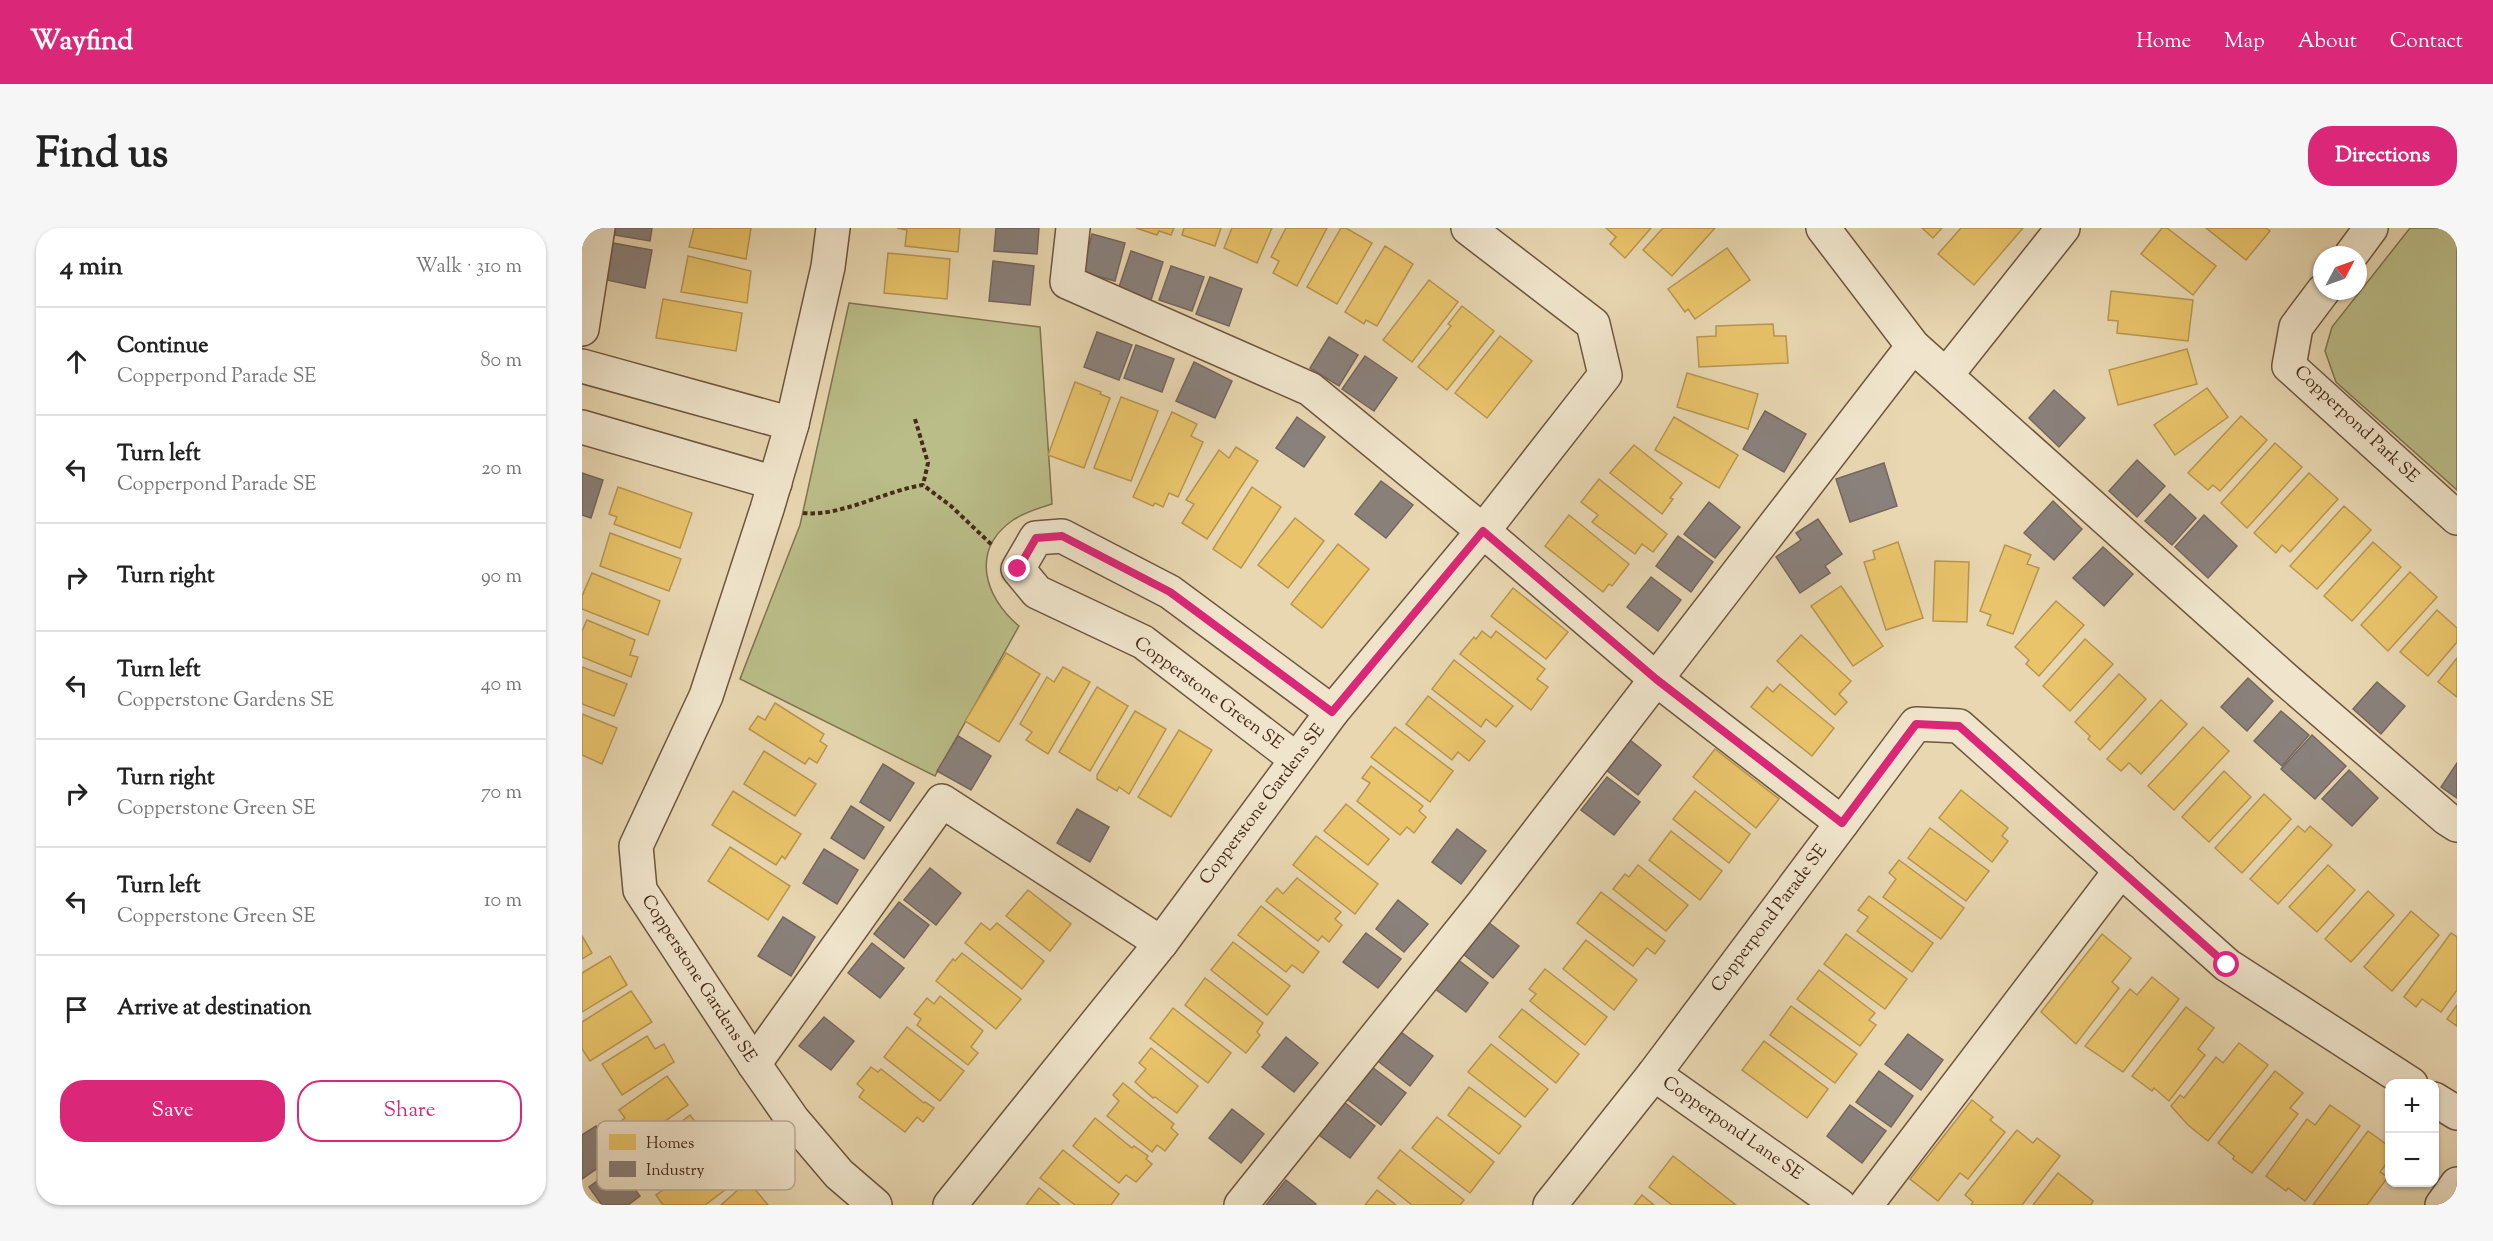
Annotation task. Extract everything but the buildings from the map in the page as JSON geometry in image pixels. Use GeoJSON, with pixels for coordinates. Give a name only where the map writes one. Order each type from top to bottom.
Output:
{"type":"FeatureCollection","features":[{"type":"Feature","properties":{"kind":"street"},"geometry":{"type":"LineString","coordinates":[[582,329],[598,228]]}},
{"type":"Feature","properties":{"kind":"street","name":"Copperstone Gardens SE"},"geometry":{"type":"LineString","coordinates":[[794,1121],[640,890],[636,846],[706,696],[775,483],[792,424],[828,267],[833,228]]}},
{"type":"Feature","properties":{"kind":"street"},"geometry":{"type":"LineString","coordinates":[[1072,228],[1067,282],[1310,388],[1483,531],[1656,679],[1842,823]]}},
{"type":"Feature","properties":{"kind":"street","name":"Copperstone Gardens SE"},"geometry":{"type":"LineString","coordinates":[[950,1205],[1161,943],[1332,712],[1483,531],[1605,375],[1593,324],[1468,228]]}},
{"type":"Feature","properties":{"kind":"street"},"geometry":{"type":"LineString","coordinates":[[1823,228],[1913,346],[1947,374],[2285,679],[2457,825]]}},
{"type":"Feature","properties":{"kind":"street"},"geometry":{"type":"LineString","coordinates":[[1947,374],[2063,228]]}},
{"type":"Feature","properties":{"kind":"street"},"geometry":{"type":"LineString","coordinates":[[2357,246],[2371,228]]}},
{"type":"Feature","properties":{"kind":"street","name":"Copperpond Park SE"},"geometry":{"type":"LineString","coordinates":[[2316,300],[2296,327],[2289,366],[2457,518]]}},
{"type":"Feature","properties":{"kind":"street"},"geometry":{"type":"LineString","coordinates":[[1241,1205],[1481,906],[1913,346]]}},
{"type":"Feature","properties":{"kind":"street"},"geometry":{"type":"LineString","coordinates":[[582,366],[792,424]]}},
{"type":"Feature","properties":{"kind":"street"},"geometry":{"type":"LineString","coordinates":[[582,427],[775,483]]}},
{"type":"Feature","properties":{"kind":"street"},"geometry":{"type":"LineString","coordinates":[[1018,569],[1036,538],[1062,536],[1170,592],[1332,712]]}},
{"type":"Feature","properties":{"kind":"street","name":"Copperstone Green SE"},"geometry":{"type":"LineString","coordinates":[[1018,569],[1037,592],[1143,642],[1296,759]]}},
{"type":"Feature","properties":{"kind":"street","name":"Copperpond Parade SE"},"geometry":{"type":"LineString","coordinates":[[1550,1205],[1654,1074],[1916,724],[1959,726],[2227,965],[2405,1079]]}},
{"type":"Feature","properties":{"kind":"street"},"geometry":{"type":"LineString","coordinates":[[754,1064],[942,801],[1161,943]]}},
{"type":"Feature","properties":{"kind":"street"},"geometry":{"type":"LineString","coordinates":[[1866,1205],[2121,870]]}},
{"type":"Feature","properties":{"kind":"street","name":"Copperpond Lane SE"},"geometry":{"type":"LineString","coordinates":[[1654,1074],[1839,1205]]}},
{"type":"Feature","properties":{"kind":"street"},"geometry":{"type":"LineString","coordinates":[[2439,1102],[2457,1113]]}},
{"type":"Feature","properties":{"kind":"street","name":"Copperstone Gardens SE"},"geometry":{"type":"LineString","coordinates":[[795,1122],[831,1165],[875,1205]]}},
{"type":"Feature","properties":{"kind":"street"},"geometry":{"type":"LineString","coordinates":[[2442,1205],[2457,1184]]}},
{"type":"Feature","properties":{"kind":"path"},"geometry":{"type":"LineString","coordinates":[[915,419],[927,463],[923,485]]}},
{"type":"Feature","properties":{"kind":"path"},"geometry":{"type":"LineString","coordinates":[[803,513],[824,514],[892,491],[923,485],[951,506],[1018,569]]}},
{"type":"Feature","properties":{"kind":"green space"},"geometry":{"type":"Polygon","coordinates":[[[2410,228],[2457,228],[2457,490],[2336,382],[2325,351],[2332,327],[2353,300],[2367,300],[2367,283],[2410,228]]]}},
{"type":"Feature","properties":{"kind":"green space"},"geometry":{"type":"Polygon","coordinates":[[[849,303],[1040,327],[1052,504],[1027,512],[1013,520],[999,532],[991,545],[987,559],[990,588],[997,601],[1019,626],[935,776],[740,679],[800,525],[849,303]]]}},
{"type":"Feature","properties":{"kind":"route"},"geometry":{"type":"LineString","coordinates":[[1018,569],[1036,538],[1062,536],[1170,592],[1332,712],[1483,531],[1656,679],[1842,823],[1916,724],[1959,726],[2227,965]]}}]}
